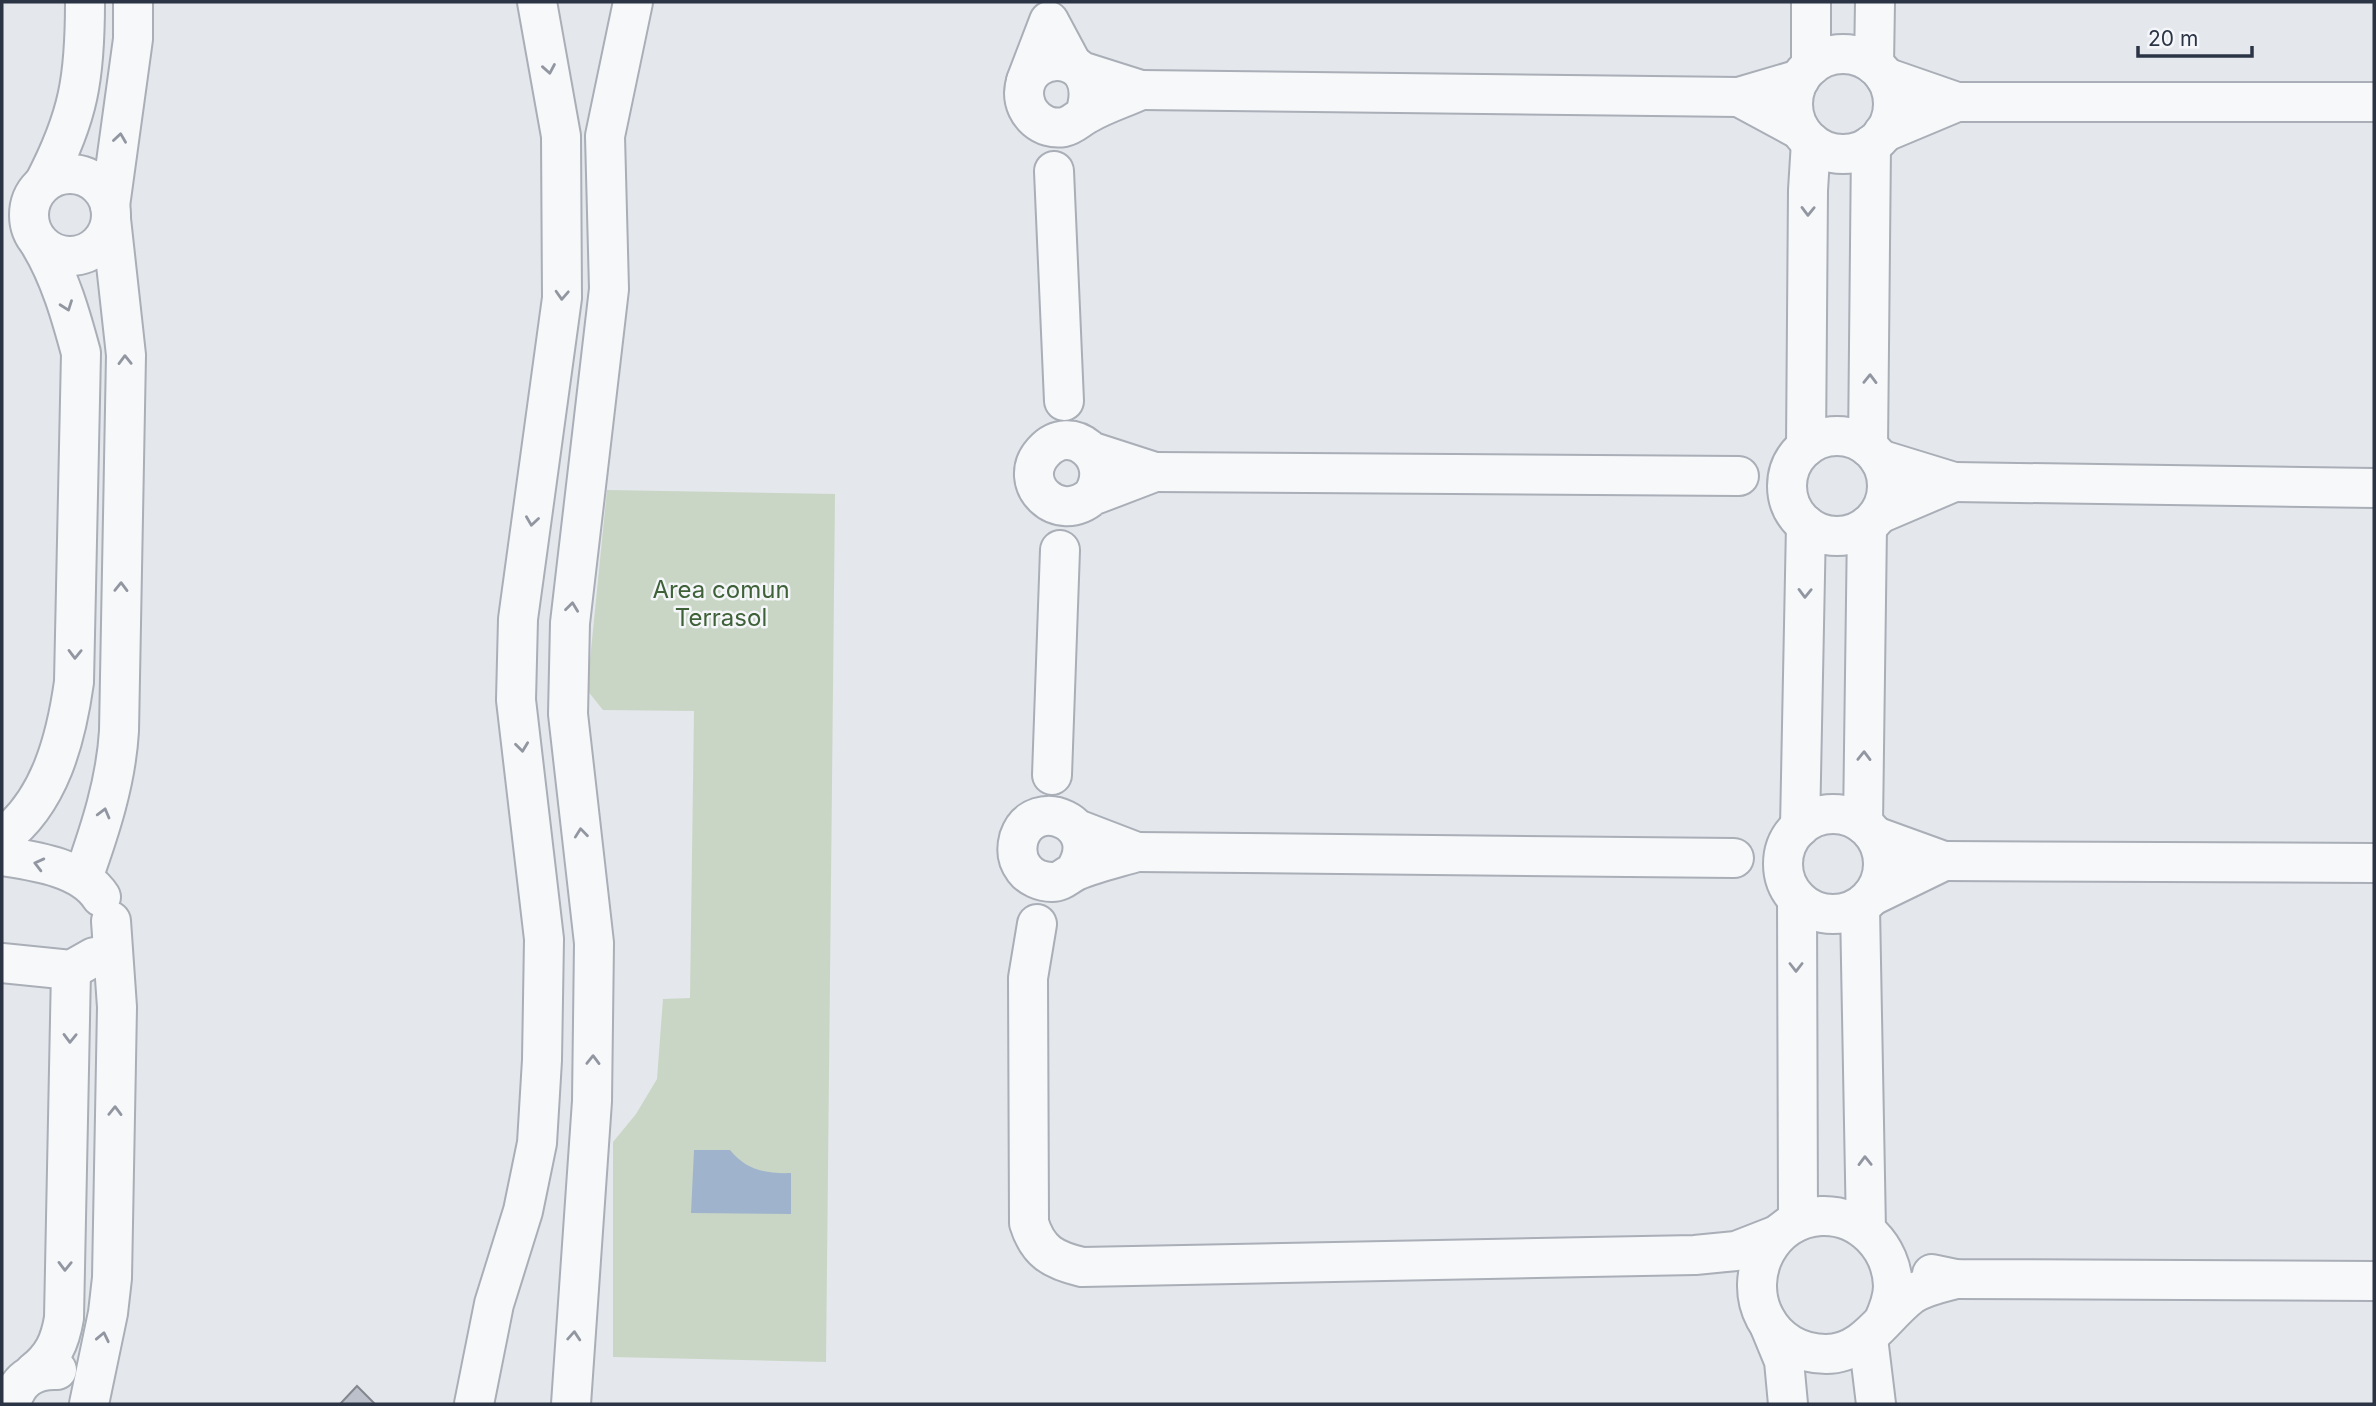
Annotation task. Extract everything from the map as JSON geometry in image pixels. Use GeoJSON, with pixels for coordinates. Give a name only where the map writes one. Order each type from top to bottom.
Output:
{"type":"FeatureCollection","features":[{"type":"Feature","properties":{"kind":"street"},"geometry":{"type":"LineString","coordinates":[[25,232],[29,220],[27,195],[62,148],[74,117],[81,86],[85,2]]}},
{"type":"Feature","properties":{"kind":"street"},"geometry":{"type":"LineString","coordinates":[[25,232],[51,251],[63,256],[77,256],[89,251],[100,243],[107,232],[133,39],[133,2]]}},
{"type":"Feature","properties":{"kind":"street"},"geometry":{"type":"LineString","coordinates":[[474,1404],[494,1304],[523,1211],[537,1143],[540,1097],[544,939],[516,700],[519,619],[562,298],[561,136],[537,2]]}},
{"type":"Feature","properties":{"kind":"street"},"geometry":{"type":"LineString","coordinates":[[571,1404],[592,1101],[594,943],[568,713],[570,623],[609,289],[605,135],[633,2]]}},
{"type":"Feature","properties":{"kind":"street"},"geometry":{"type":"LineString","coordinates":[[1788,1404],[1784,1361],[1765,1318],[1756,1287],[1758,1266],[1766,1249],[1788,1228],[1793,892],[1784,869],[1784,854],[1795,834],[1800,519],[1787,490],[1789,474],[1800,453],[1808,190],[1805,136],[1793,107],[1794,93],[1805,73],[1811,2]]}},
{"type":"Feature","properties":{"kind":"street"},"geometry":{"type":"LineString","coordinates":[[1875,2],[1879,71],[1891,91],[1892,107],[1890,121],[1877,139],[1874,453],[1887,485],[1885,500],[1873,520],[1869,830],[1881,849],[1883,863],[1880,881],[1866,902],[1874,1239],[1890,1266],[1893,1288],[1890,1305],[1876,1330],[1876,1404]]}},
{"type":"Feature","properties":{"kind":"street"},"geometry":{"type":"LineString","coordinates":[[1049,11],[1077,68],[1087,80],[1090,92],[1081,118],[1054,171]]}},
{"type":"Feature","properties":{"kind":"street"},"geometry":{"type":"LineString","coordinates":[[1049,11],[1028,97],[1036,120],[1045,125],[1065,127],[1142,90]]}},
{"type":"Feature","properties":{"kind":"street"},"geometry":{"type":"LineString","coordinates":[[2374,102],[1957,102],[1879,71],[1858,56],[1842,54],[1825,57],[1805,73],[1739,97],[1142,90],[1049,61],[1040,66],[1028,97],[1054,171],[1064,401],[1038,475],[1060,550],[1052,775],[1021,847],[1037,924],[1028,978],[1029,1223],[1035,1241],[1062,1262],[1082,1267],[1695,1255],[1736,1251],[1821,1216],[1844,1219],[1897,1258],[1929,1274],[1956,1279],[2374,1281]]}},
{"type":"Feature","properties":{"kind":"street"},"geometry":{"type":"LineString","coordinates":[[1739,97],[1825,151],[1841,154],[1857,152],[1877,139],[1957,102]]}},
{"type":"Feature","properties":{"kind":"street"},"geometry":{"type":"LineString","coordinates":[[561,136],[605,135]]}},
{"type":"Feature","properties":{"kind":"street"},"geometry":{"type":"LineString","coordinates":[[27,195],[55,176],[69,174],[83,176],[104,192],[110,212],[126,355],[117,761],[99,834],[83,878]]}},
{"type":"Feature","properties":{"kind":"street"},"geometry":{"type":"LineString","coordinates":[[2,838],[26,816],[57,759],[68,725],[74,682],[81,354],[73,321],[50,261],[25,232]]}},
{"type":"Feature","properties":{"kind":"street"},"geometry":{"type":"LineString","coordinates":[[1060,550],[1088,499],[1099,485],[1101,474],[1099,462],[1088,449],[1064,401]]}},
{"type":"Feature","properties":{"kind":"street"},"geometry":{"type":"LineString","coordinates":[[1155,472],[1074,506],[1063,507],[1045,498],[1038,475],[1051,444],[1061,441],[1073,441],[1088,449],[1155,472],[1739,475],[1800,453],[1820,438],[1837,436],[1853,439],[1874,453],[1954,482],[2374,488]]}},
{"type":"Feature","properties":{"kind":"street"},"geometry":{"type":"LineString","coordinates":[[1739,475],[1820,533],[1836,536],[1852,534],[1873,520],[1954,482]]}},
{"type":"Feature","properties":{"kind":"street"},"geometry":{"type":"LineString","coordinates":[[1037,924],[1081,862],[1083,851],[1082,840],[1052,775]]}},
{"type":"Feature","properties":{"kind":"street"},"geometry":{"type":"LineString","coordinates":[[1137,852],[1058,817],[1047,816],[1028,824],[1021,847],[1025,871],[1034,878],[1054,882],[1137,852],[1734,859],[1795,834],[1814,818],[1831,814],[1847,816],[1869,830],[1944,861],[2374,863]]}},
{"type":"Feature","properties":{"kind":"street"},"geometry":{"type":"LineString","coordinates":[[2,856],[62,870],[83,878],[97,891],[106,905],[111,921],[117,1007],[112,1278],[108,1313],[88,1404]]}},
{"type":"Feature","properties":{"kind":"street"},"geometry":{"type":"LineString","coordinates":[[1734,859],[1793,892],[1811,909],[1827,914],[1844,914],[1944,861]]}},
{"type":"Feature","properties":{"kind":"street"},"geometry":{"type":"LineString","coordinates":[[2,963],[71,970],[97,954],[106,942],[111,921]]}},
{"type":"Feature","properties":{"kind":"street"},"geometry":{"type":"LineString","coordinates":[[17,1388],[54,1353],[61,1337],[64,1318],[71,970]]}},
{"type":"Feature","properties":{"kind":"street"},"geometry":{"type":"LineString","coordinates":[[540,1097],[592,1101]]}},
{"type":"Feature","properties":{"kind":"street"},"geometry":{"type":"LineString","coordinates":[[1695,1255],[1720,1262],[1736,1274],[1765,1318],[1786,1342],[1806,1352],[1828,1354],[1849,1350],[1876,1330],[1913,1294],[1934,1284],[1956,1279]]}},
{"type":"Feature","properties":{"kind":"street"},"geometry":{"type":"LineString","coordinates":[[17,1388],[46,1370],[59,1370],[79,1384],[86,1394],[88,1404]]}},
{"type":"Feature","properties":{"kind":"green space","name":"Area comun Terrasol"},"geometry":{"type":"Polygon","coordinates":[[[607,490],[835,494],[826,1362],[613,1357],[613,1142],[636,1114],[657,1079],[663,999],[690,998],[694,711],[603,710],[587,690],[607,490]]]}},
{"type":"Feature","properties":{"kind":"water"},"geometry":{"type":"Polygon","coordinates":[[[694,1150],[730,1150],[743,1162],[757,1169],[773,1173],[791,1173],[791,1214],[691,1213],[694,1150]]]}},
{"type":"Feature","properties":{"kind":"building"},"geometry":{"type":"Polygon","coordinates":[[[357,1386],[375,1404],[340,1404],[357,1386]]]}}]}
